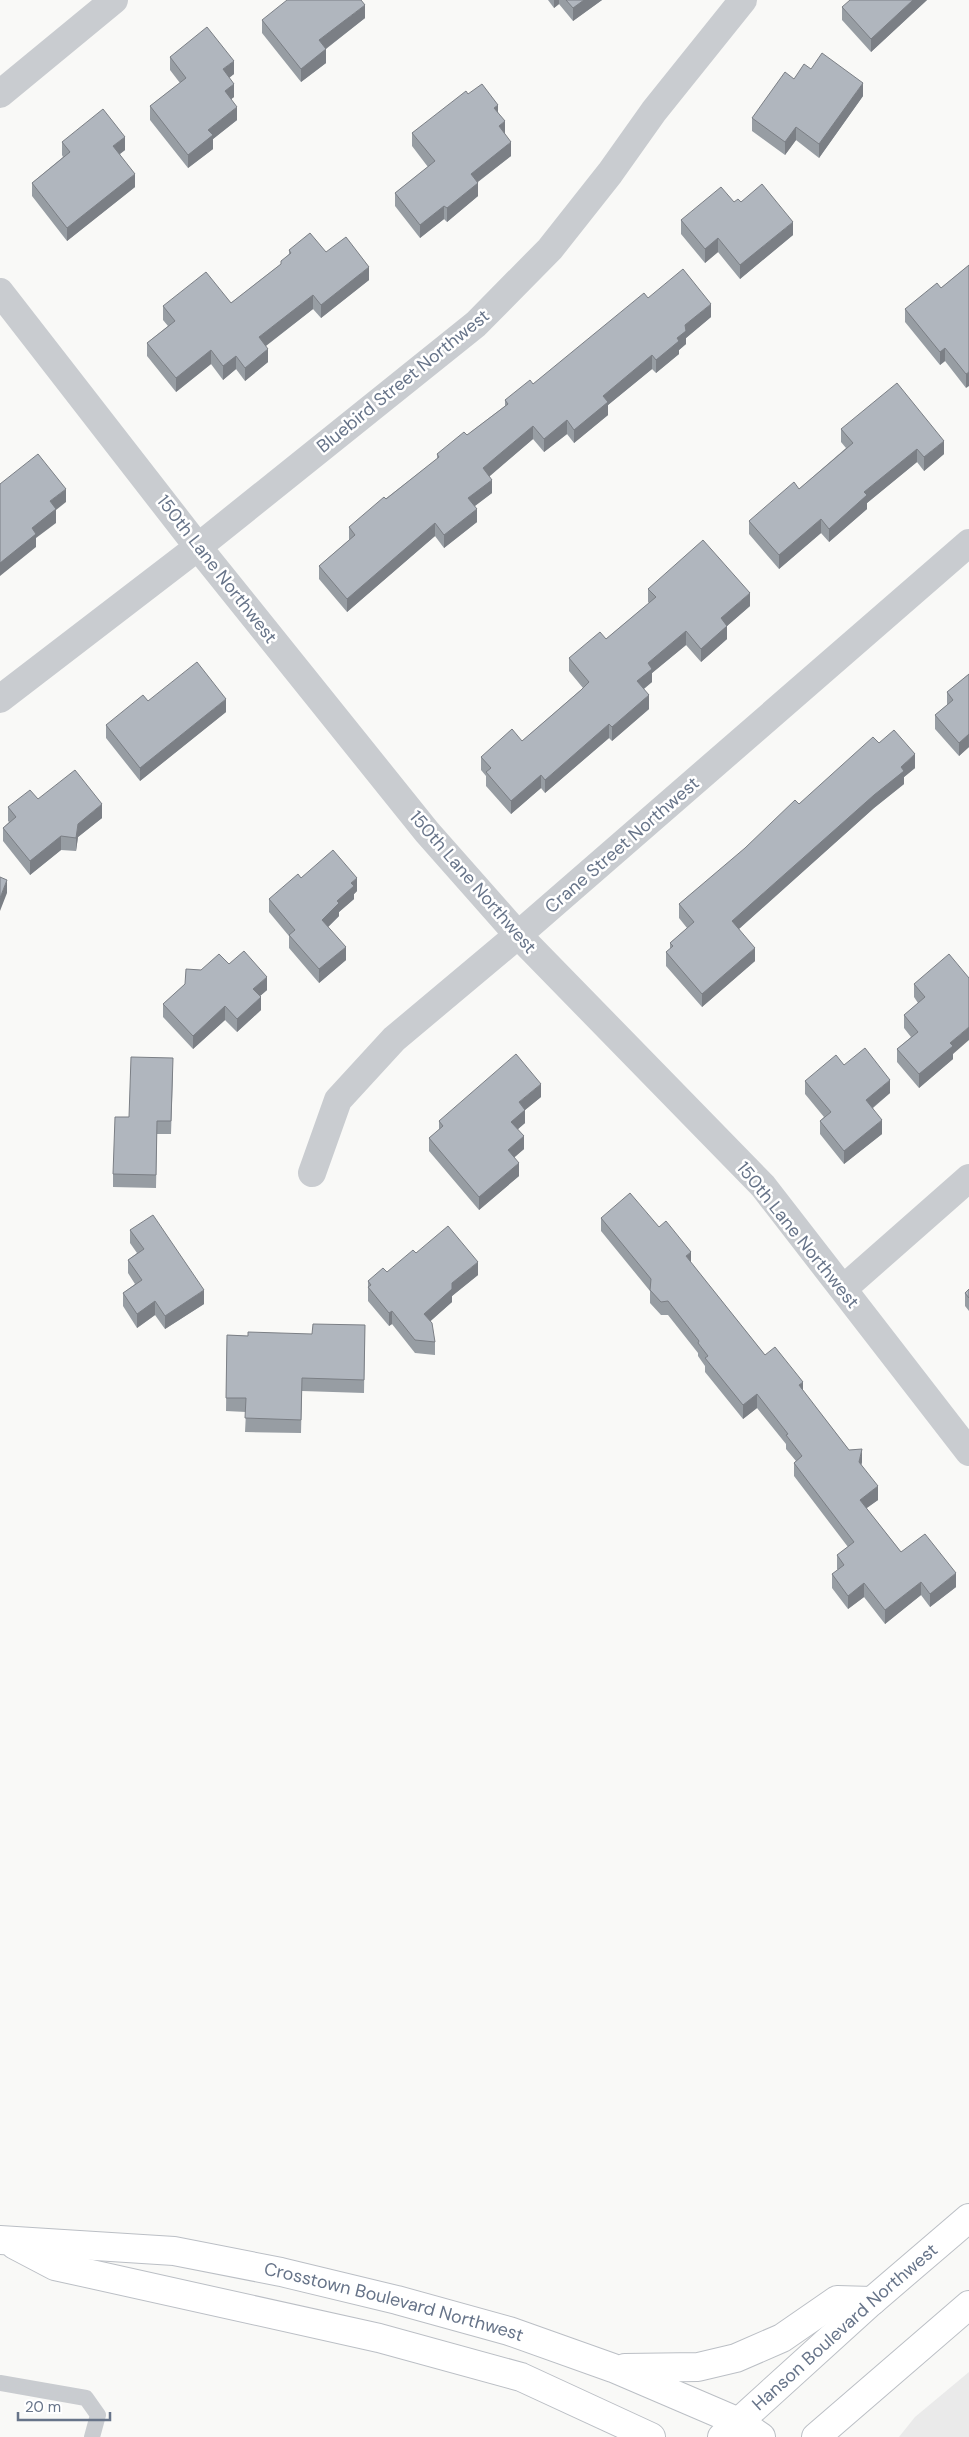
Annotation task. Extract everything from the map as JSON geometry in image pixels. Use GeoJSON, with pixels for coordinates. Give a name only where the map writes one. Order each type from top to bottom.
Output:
{"type":"FeatureCollection","features":[{"type":"Feature","properties":{"kind":"street"},"geometry":{"type":"LineString","coordinates":[[0,94],[114,0]]}},
{"type":"Feature","properties":{"kind":"street","name":"Bluebird Street Northwest"},"geometry":{"type":"LineString","coordinates":[[0,699],[198,547],[476,324],[550,249],[610,173],[654,111],[743,0]]}},
{"type":"Feature","properties":{"kind":"street","name":"150th Lane Northwest"},"geometry":{"type":"LineString","coordinates":[[0,292],[198,547],[427,832],[518,935],[763,1186],[969,1452]]}},
{"type":"Feature","properties":{"kind":"street","name":"Crane Street Northwest"},"geometry":{"type":"LineString","coordinates":[[312,1173],[338,1100],[394,1039],[518,935],[969,543]]}},
{"type":"Feature","properties":{"kind":"street"},"geometry":{"type":"LineString","coordinates":[[843,1289],[969,1178]]}},
{"type":"Feature","properties":{"kind":"street","name":"Hanson Boulevard Northwest"},"geometry":{"type":"LineString","coordinates":[[731,2430],[872,2301],[969,2218]]}},
{"type":"Feature","properties":{"kind":"street","name":"Crosstown Boulevard Northwest"},"geometry":{"type":"LineString","coordinates":[[4,2241],[174,2251],[281,2272],[397,2300],[509,2331],[613,2368],[731,2430],[761,2437]]}},
{"type":"Feature","properties":{"kind":"street","name":"Crosstown Boulevard Northwest"},"geometry":{"type":"LineString","coordinates":[[4,2241],[55,2266],[379,2338],[521,2377],[651,2437]]}},
{"type":"Feature","properties":{"kind":"street"},"geometry":{"type":"LineString","coordinates":[[613,2368],[698,2366],[736,2358],[782,2338],[837,2300],[872,2301]]}},
{"type":"Feature","properties":{"kind":"street"},"geometry":{"type":"LineString","coordinates":[[816,2437],[969,2305]]}},
{"type":"Feature","properties":{"kind":"lane"},"geometry":{"type":"LineString","coordinates":[[0,2383],[86,2398],[98,2415],[92,2437]]}},
{"type":"Feature","properties":{"kind":"shaded area"},"geometry":{"type":"Polygon","coordinates":[[[969,2372],[969,2437],[899,2437],[915,2417],[969,2372]]]}},
{"type":"Feature","properties":{"kind":"building"},"geometry":{"type":"Polygon","coordinates":[[[287,0],[361,0],[365,5],[319,40],[326,49],[301,69],[262,20],[287,0]]]}},
{"type":"Feature","properties":{"kind":"building"},"geometry":{"type":"Polygon","coordinates":[[[566,0],[584,0],[573,8],[566,0]]]}},
{"type":"Feature","properties":{"kind":"building"},"geometry":{"type":"Polygon","coordinates":[[[850,0],[913,0],[871,39],[842,7],[850,0]]]}},
{"type":"Feature","properties":{"kind":"building"},"geometry":{"type":"Polygon","coordinates":[[[207,27],[234,61],[223,69],[234,84],[225,91],[237,107],[208,130],[213,135],[188,155],[150,106],[186,78],[170,57],[207,27]]]}},
{"type":"Feature","properties":{"kind":"building"},"geometry":{"type":"Polygon","coordinates":[[[822,53],[863,83],[819,144],[796,127],[785,142],[752,118],[785,72],[794,79],[804,64],[811,69],[822,53]]]}},
{"type":"Feature","properties":{"kind":"building"},"geometry":{"type":"Polygon","coordinates":[[[482,84],[498,105],[494,108],[505,121],[499,126],[511,142],[471,174],[478,183],[447,208],[444,206],[420,225],[395,193],[435,161],[412,133],[466,91],[468,94],[482,84]]]}},
{"type":"Feature","properties":{"kind":"building"},"geometry":{"type":"Polygon","coordinates":[[[103,109],[125,137],[113,146],[135,174],[67,228],[32,183],[70,152],[62,142],[103,109]]]}},
{"type":"Feature","properties":{"kind":"building"},"geometry":{"type":"Polygon","coordinates":[[[762,184],[793,222],[740,265],[718,238],[705,249],[681,220],[721,187],[734,202],[738,199],[741,202],[762,184]]]}},
{"type":"Feature","properties":{"kind":"building"},"geometry":{"type":"Polygon","coordinates":[[[310,233],[326,252],[346,237],[369,267],[321,305],[313,295],[259,337],[268,349],[245,368],[236,356],[223,366],[211,350],[176,378],[147,343],[175,321],[163,306],[206,272],[231,303],[281,264],[281,261],[291,253],[289,250],[310,233]]]}},
{"type":"Feature","properties":{"kind":"building"},"geometry":{"type":"Polygon","coordinates":[[[969,265],[969,372],[966,374],[945,348],[940,352],[905,309],[937,283],[941,288],[969,265]]]}},
{"type":"Feature","properties":{"kind":"building"},"geometry":{"type":"Polygon","coordinates":[[[683,269],[711,304],[685,325],[686,331],[677,338],[679,341],[656,360],[652,355],[603,396],[608,402],[574,430],[567,420],[544,439],[533,426],[483,468],[492,480],[468,498],[477,509],[444,535],[435,523],[347,599],[319,566],[355,535],[349,527],[384,497],[386,499],[439,457],[437,454],[464,432],[467,435],[508,404],[505,400],[530,380],[533,384],[644,293],[648,298],[683,269]]]}},
{"type":"Feature","properties":{"kind":"building"},"geometry":{"type":"Polygon","coordinates":[[[897,383],[944,441],[924,457],[917,449],[864,492],[867,495],[829,529],[821,519],[779,555],[749,521],[794,482],[799,489],[853,443],[841,429],[897,383]]]}},
{"type":"Feature","properties":{"kind":"building"},"geometry":{"type":"Polygon","coordinates":[[[38,454],[66,489],[50,501],[56,509],[32,528],[36,534],[0,563],[0,484],[38,454]]]}},
{"type":"Feature","properties":{"kind":"building"},"geometry":{"type":"Polygon","coordinates":[[[703,540],[750,593],[721,618],[727,626],[701,649],[686,631],[648,663],[652,669],[637,681],[649,695],[612,727],[609,724],[545,780],[541,775],[511,801],[486,772],[491,768],[481,757],[512,729],[522,741],[581,690],[589,682],[569,658],[600,632],[606,639],[656,597],[648,589],[703,540]]]}},
{"type":"Feature","properties":{"kind":"building"},"geometry":{"type":"Polygon","coordinates":[[[197,662],[226,699],[140,768],[106,725],[143,695],[148,701],[197,662]]]}},
{"type":"Feature","properties":{"kind":"building"},"geometry":{"type":"Polygon","coordinates":[[[969,674],[969,734],[959,743],[935,715],[953,700],[947,692],[969,674]]]}},
{"type":"Feature","properties":{"kind":"building"},"geometry":{"type":"Polygon","coordinates":[[[894,730],[915,754],[901,767],[904,771],[874,795],[732,921],[755,948],[702,994],[666,952],[673,946],[670,943],[694,922],[679,904],[745,848],[795,800],[799,804],[873,737],[879,743],[894,730]]]}},
{"type":"Feature","properties":{"kind":"building"},"geometry":{"type":"Polygon","coordinates":[[[75,770],[102,804],[78,824],[76,838],[61,836],[30,861],[3,828],[16,817],[8,807],[30,790],[38,799],[75,770]]]}},
{"type":"Feature","properties":{"kind":"building"},"geometry":{"type":"Polygon","coordinates":[[[333,850],[357,878],[351,883],[354,886],[337,901],[339,903],[322,920],[346,947],[319,969],[289,935],[295,930],[269,899],[298,874],[301,878],[333,850]]]}},
{"type":"Feature","properties":{"kind":"building"},"geometry":{"type":"Polygon","coordinates":[[[0,877],[7,880],[0,898],[0,877]]]}},
{"type":"Feature","properties":{"kind":"building"},"geometry":{"type":"Polygon","coordinates":[[[244,951],[267,977],[253,989],[261,997],[237,1019],[225,1006],[193,1036],[163,1004],[185,984],[186,969],[201,970],[219,954],[229,964],[244,951]]]}},
{"type":"Feature","properties":{"kind":"building"},"geometry":{"type":"Polygon","coordinates":[[[949,954],[969,978],[969,1027],[950,1043],[953,1046],[919,1074],[897,1049],[918,1032],[904,1015],[925,997],[914,984],[949,954]]]}},
{"type":"Feature","properties":{"kind":"building"},"geometry":{"type":"Polygon","coordinates":[[[865,1048],[890,1080],[866,1100],[882,1120],[844,1151],[820,1121],[831,1112],[805,1081],[836,1055],[844,1065],[865,1048]]]}},
{"type":"Feature","properties":{"kind":"building"},"geometry":{"type":"Polygon","coordinates":[[[516,1054],[541,1084],[519,1102],[525,1110],[511,1122],[524,1136],[508,1150],[519,1163],[479,1197],[429,1138],[443,1126],[439,1121],[516,1054]]]}},
{"type":"Feature","properties":{"kind":"building"},"geometry":{"type":"Polygon","coordinates":[[[131,1057],[173,1058],[171,1121],[157,1121],[156,1175],[113,1174],[115,1117],[129,1117],[131,1057]]]}},
{"type":"Feature","properties":{"kind":"building"},"geometry":{"type":"Polygon","coordinates":[[[630,1193],[659,1227],[666,1221],[691,1252],[686,1256],[765,1355],[775,1347],[803,1382],[799,1385],[849,1450],[862,1449],[859,1462],[878,1486],[860,1500],[901,1552],[925,1534],[956,1573],[930,1594],[921,1582],[885,1610],[864,1583],[848,1596],[832,1574],[844,1565],[837,1555],[854,1542],[794,1463],[802,1456],[786,1435],[788,1434],[757,1394],[743,1405],[705,1358],[708,1356],[698,1343],[699,1341],[668,1301],[661,1302],[650,1290],[651,1279],[601,1218],[630,1193]]]}},
{"type":"Feature","properties":{"kind":"building"},"geometry":{"type":"Polygon","coordinates":[[[153,1215],[204,1290],[165,1316],[155,1301],[137,1314],[123,1293],[142,1280],[128,1260],[144,1249],[130,1230],[153,1215]]]}},
{"type":"Feature","properties":{"kind":"building"},"geometry":{"type":"Polygon","coordinates":[[[448,1226],[478,1262],[452,1283],[452,1289],[424,1314],[432,1323],[435,1342],[415,1340],[392,1311],[389,1313],[368,1287],[371,1285],[368,1281],[383,1268],[387,1272],[413,1250],[416,1253],[448,1226]]]}},
{"type":"Feature","properties":{"kind":"building"},"geometry":{"type":"Polygon","coordinates":[[[969,1289],[969,1298],[965,1293],[969,1289]]]}},
{"type":"Feature","properties":{"kind":"building"},"geometry":{"type":"Polygon","coordinates":[[[313,1324],[365,1325],[364,1380],[302,1378],[301,1420],[245,1418],[246,1398],[226,1398],[227,1335],[248,1336],[248,1332],[312,1334],[313,1324]]]}}]}
